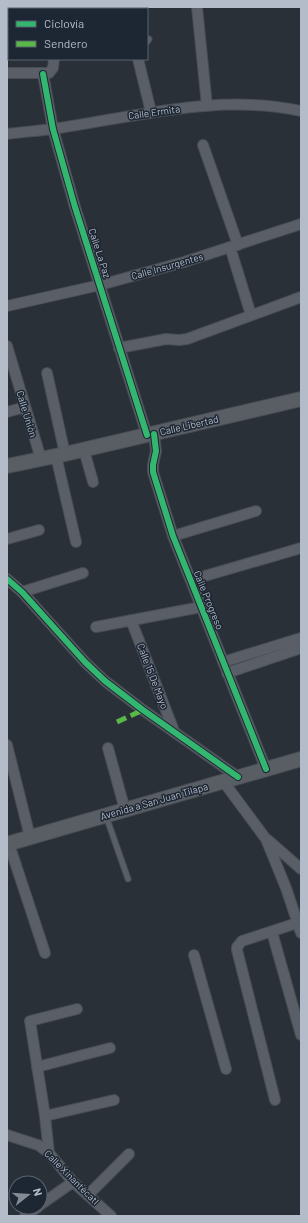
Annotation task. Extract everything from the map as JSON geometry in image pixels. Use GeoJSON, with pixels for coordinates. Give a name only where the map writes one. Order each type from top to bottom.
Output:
{"type":"FeatureCollection","features":[{"type":"Feature","properties":{"kind":"main road","name":"Calle Libertad"},"geometry":{"type":"LineString","coordinates":[[7,466],[84,450],[301,399]]}},
{"type":"Feature","properties":{"kind":"main road","name":"Avenida a San Juan Tilapa"},"geometry":{"type":"LineString","coordinates":[[8,844],[301,759]]}},
{"type":"Feature","properties":{"kind":"street"},"geometry":{"type":"LineString","coordinates":[[197,7],[207,106]]}},
{"type":"Feature","properties":{"kind":"street"},"geometry":{"type":"LineString","coordinates":[[7,73],[49,73],[52,71],[54,60]]}},
{"type":"Feature","properties":{"kind":"street"},"geometry":{"type":"LineString","coordinates":[[138,60],[150,112]]}},
{"type":"Feature","properties":{"kind":"street","name":"Calle La Paz"},"geometry":{"type":"LineString","coordinates":[[43,74],[53,129],[74,207],[119,348],[151,434]]}},
{"type":"Feature","properties":{"kind":"street","name":"Calle Ermita"},"geometry":{"type":"LineString","coordinates":[[7,134],[53,129],[150,112],[207,106],[244,104],[301,111]]}},
{"type":"Feature","properties":{"kind":"street"},"geometry":{"type":"LineString","coordinates":[[203,145],[234,246],[251,315]]}},
{"type":"Feature","properties":{"kind":"street","name":"Calle Insurgentes"},"geometry":{"type":"LineString","coordinates":[[7,306],[100,285],[184,262],[301,224]]}},
{"type":"Feature","properties":{"kind":"street"},"geometry":{"type":"LineString","coordinates":[[119,348],[166,339],[187,339],[301,298]]}},
{"type":"Feature","properties":{"kind":"street","name":"Calle Unión"},"geometry":{"type":"LineString","coordinates":[[7,346],[10,365],[41,459]]}},
{"type":"Feature","properties":{"kind":"street"},"geometry":{"type":"LineString","coordinates":[[47,373],[76,542]]}},
{"type":"Feature","properties":{"kind":"street"},"geometry":{"type":"LineString","coordinates":[[7,412],[25,407]]}},
{"type":"Feature","properties":{"kind":"street","name":"Calle Progreso"},"geometry":{"type":"LineString","coordinates":[[151,434],[156,451],[153,472],[172,536],[266,769]]}},
{"type":"Feature","properties":{"kind":"street"},"geometry":{"type":"LineString","coordinates":[[84,450],[93,482]]}},
{"type":"Feature","properties":{"kind":"street"},"geometry":{"type":"LineString","coordinates":[[172,536],[256,512]]}},
{"type":"Feature","properties":{"kind":"street"},"geometry":{"type":"LineString","coordinates":[[7,539],[39,530]]}},
{"type":"Feature","properties":{"kind":"street"},"geometry":{"type":"LineString","coordinates":[[190,580],[301,548]]}},
{"type":"Feature","properties":{"kind":"street"},"geometry":{"type":"LineString","coordinates":[[22,592],[83,573]]}},
{"type":"Feature","properties":{"kind":"street"},"geometry":{"type":"LineString","coordinates":[[7,579],[22,592],[94,672],[143,710],[238,777]]}},
{"type":"Feature","properties":{"kind":"street"},"geometry":{"type":"LineString","coordinates":[[96,627],[201,607]]}},
{"type":"Feature","properties":{"kind":"street","name":"Calle 15 De Mayo"},"geometry":{"type":"LineString","coordinates":[[131,620],[174,732]]}},
{"type":"Feature","properties":{"kind":"street"},"geometry":{"type":"LineString","coordinates":[[223,662],[301,638]]}},
{"type":"Feature","properties":{"kind":"street"},"geometry":{"type":"LineString","coordinates":[[227,673],[301,648]]}},
{"type":"Feature","properties":{"kind":"street"},"geometry":{"type":"LineString","coordinates":[[239,657],[243,667]]}},
{"type":"Feature","properties":{"kind":"street"},"geometry":{"type":"LineString","coordinates":[[7,744],[30,837]]}},
{"type":"Feature","properties":{"kind":"street"},"geometry":{"type":"LineString","coordinates":[[108,748],[125,810]]}},
{"type":"Feature","properties":{"kind":"street"},"geometry":{"type":"LineString","coordinates":[[224,781],[266,839],[301,869]]}},
{"type":"Feature","properties":{"kind":"street"},"geometry":{"type":"LineString","coordinates":[[266,839],[286,888],[299,928],[272,932],[242,941],[237,947],[237,950],[275,1100]]}},
{"type":"Feature","properties":{"kind":"street"},"geometry":{"type":"LineString","coordinates":[[8,844],[45,953]]}},
{"type":"Feature","properties":{"kind":"street"},"geometry":{"type":"LineString","coordinates":[[272,932],[301,1035]]}},
{"type":"Feature","properties":{"kind":"street"},"geometry":{"type":"LineString","coordinates":[[194,955],[226,1069]]}},
{"type":"Feature","properties":{"kind":"street"},"geometry":{"type":"LineString","coordinates":[[49,1153],[45,1116],[30,1021],[77,1009]]}},
{"type":"Feature","properties":{"kind":"street"},"geometry":{"type":"LineString","coordinates":[[37,1068],[110,1048]]}},
{"type":"Feature","properties":{"kind":"street"},"geometry":{"type":"LineString","coordinates":[[45,1116],[114,1100]]}},
{"type":"Feature","properties":{"kind":"street","name":"Calle Xinantécatl"},"geometry":{"type":"LineString","coordinates":[[7,1135],[38,1145],[49,1153],[73,1182],[111,1216]]}},
{"type":"Feature","properties":{"kind":"street"},"geometry":{"type":"LineString","coordinates":[[88,1195],[129,1154]]}},
{"type":"Feature","properties":{"kind":"street"},"geometry":{"type":"LineString","coordinates":[[48,1200],[73,1182]]}},
{"type":"Feature","properties":{"kind":"lane"},"geometry":{"type":"LineString","coordinates":[[106,815],[128,879]]}},
{"type":"Feature","properties":{"kind":"marked path"},"geometry":{"type":"LineString","coordinates":[[117,722],[143,710]]}},
{"type":"Feature","properties":{"kind":"cycle path"},"geometry":{"type":"LineString","coordinates":[[43,74],[53,129],[75,207],[147,435]]}},
{"type":"Feature","properties":{"kind":"cycle path"},"geometry":{"type":"LineString","coordinates":[[154,434],[156,451],[153,472],[173,536],[266,769]]}},
{"type":"Feature","properties":{"kind":"cycle path"},"geometry":{"type":"LineString","coordinates":[[7,579],[22,592],[85,662],[105,681],[143,710],[238,777]]}}]}
